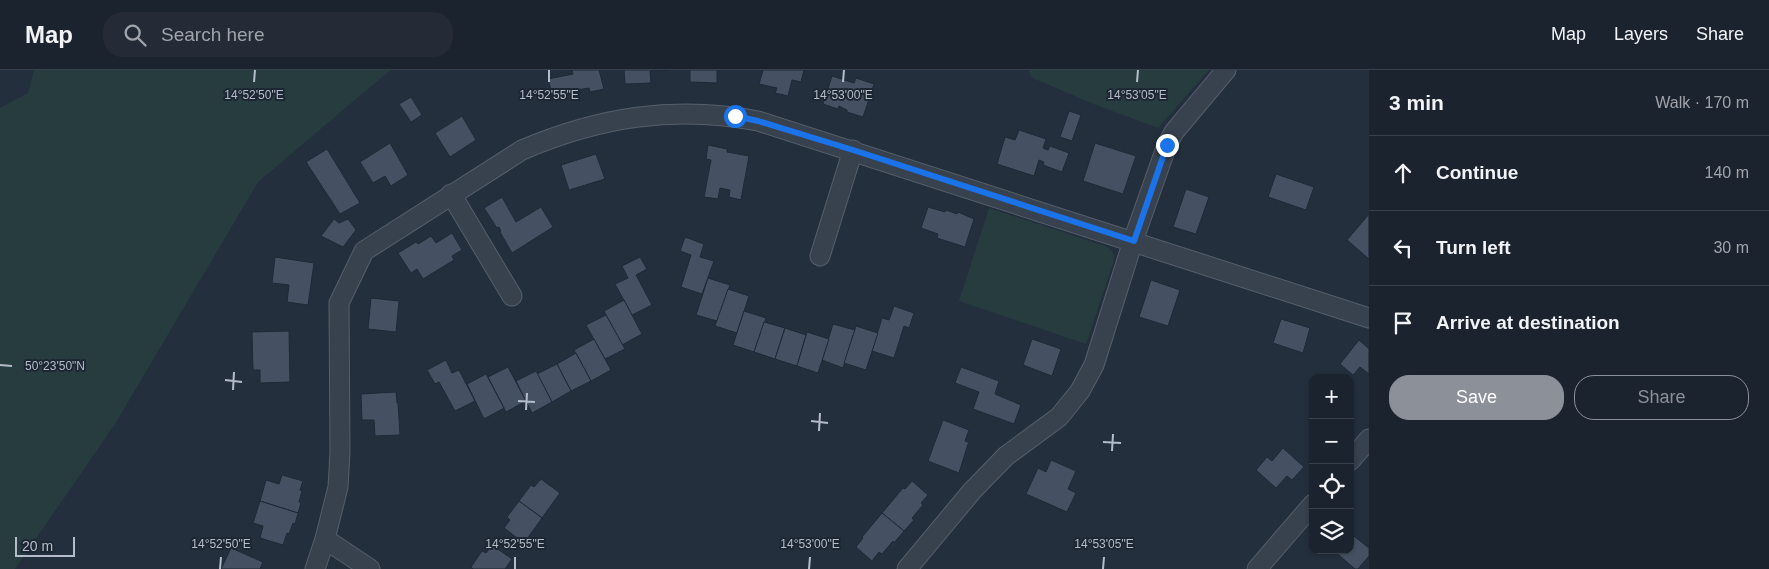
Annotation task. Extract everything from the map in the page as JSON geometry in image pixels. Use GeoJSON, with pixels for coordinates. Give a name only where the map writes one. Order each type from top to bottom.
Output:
{"type":"FeatureCollection","features":[{"type":"Feature","properties":{"kind":"street"},"geometry":{"type":"LineString","coordinates":[[907,569],[972,491],[1006,456],[1059,416],[1080,391],[1094,365],[1167,145],[1174,132],[1226,70]]}},
{"type":"Feature","properties":{"kind":"street"},"geometry":{"type":"LineString","coordinates":[[315,569],[338,488],[340,452],[339,303],[364,250],[522,150],[547,139],[600,123],[660,114],[712,114],[750,119],[853,150],[1369,318]]}},
{"type":"Feature","properties":{"kind":"street"},"geometry":{"type":"LineString","coordinates":[[820,256],[853,150]]}},
{"type":"Feature","properties":{"kind":"street"},"geometry":{"type":"LineString","coordinates":[[451,194],[512,296]]}},
{"type":"Feature","properties":{"kind":"street"},"geometry":{"type":"LineString","coordinates":[[1354,456],[1369,439]]}},
{"type":"Feature","properties":{"kind":"street"},"geometry":{"type":"LineString","coordinates":[[1257,569],[1309,509]]}},
{"type":"Feature","properties":{"kind":"street"},"geometry":{"type":"LineString","coordinates":[[325,539],[370,569]]}},
{"type":"Feature","properties":{"kind":"green space"},"geometry":{"type":"Polygon","coordinates":[[[34,70],[392,70],[258,182],[115,424],[15,569],[0,569],[0,108],[28,93],[34,70]]]}},
{"type":"Feature","properties":{"kind":"green space"},"geometry":{"type":"Polygon","coordinates":[[[1029,70],[1209,70],[1158,128],[1096,105],[1035,79],[1030,75],[1029,70]]]}},
{"type":"Feature","properties":{"kind":"green space"},"geometry":{"type":"Polygon","coordinates":[[[989,208],[1105,246],[1112,251],[1114,260],[1086,344],[959,301],[989,208]]]}},
{"type":"Feature","properties":{"kind":"building"},"geometry":{"type":"Polygon","coordinates":[[[572,70],[599,70],[604,89],[590,92],[589,88],[577,90],[578,93],[556,98],[557,101],[554,101],[548,79],[573,74],[572,70]]]}},
{"type":"Feature","properties":{"kind":"building"},"geometry":{"type":"Polygon","coordinates":[[[624,70],[668,70],[650,71],[651,83],[625,84],[624,70]]]}},
{"type":"Feature","properties":{"kind":"building"},"geometry":{"type":"Polygon","coordinates":[[[690,70],[717,70],[717,83],[690,82],[690,70]]]}},
{"type":"Feature","properties":{"kind":"building"},"geometry":{"type":"Polygon","coordinates":[[[763,70],[804,70],[801,82],[792,80],[788,96],[775,93],[777,88],[759,84],[763,70]]]}},
{"type":"Feature","properties":{"kind":"building"},"geometry":{"type":"Polygon","coordinates":[[[832,76],[854,83],[856,78],[874,84],[863,117],[847,112],[847,110],[839,106],[838,109],[823,104],[832,76]]]}},
{"type":"Feature","properties":{"kind":"building"},"geometry":{"type":"Polygon","coordinates":[[[411,97],[422,115],[411,122],[399,104],[411,97]]]}},
{"type":"Feature","properties":{"kind":"building"},"geometry":{"type":"Polygon","coordinates":[[[1069,111],[1081,115],[1072,141],[1060,137],[1069,111]]]}},
{"type":"Feature","properties":{"kind":"building"},"geometry":{"type":"Polygon","coordinates":[[[462,116],[476,140],[450,157],[435,133],[462,116]]]}},
{"type":"Feature","properties":{"kind":"building"},"geometry":{"type":"Polygon","coordinates":[[[1019,130],[1046,139],[1043,148],[1048,150],[1050,146],[1069,153],[1062,172],[1043,165],[1044,162],[1039,160],[1034,176],[997,164],[1005,137],[1015,140],[1019,130]]]}},
{"type":"Feature","properties":{"kind":"building"},"geometry":{"type":"Polygon","coordinates":[[[390,143],[408,175],[391,186],[385,176],[373,183],[360,162],[390,143]]]}},
{"type":"Feature","properties":{"kind":"building"},"geometry":{"type":"Polygon","coordinates":[[[1095,143],[1136,156],[1123,194],[1083,181],[1095,143]]]}},
{"type":"Feature","properties":{"kind":"building"},"geometry":{"type":"Polygon","coordinates":[[[708,145],[727,149],[727,152],[749,156],[741,200],[729,197],[730,190],[720,188],[718,199],[704,197],[711,160],[706,159],[708,145]]]}},
{"type":"Feature","properties":{"kind":"building"},"geometry":{"type":"Polygon","coordinates":[[[327,149],[360,203],[340,214],[306,162],[327,149]]]}},
{"type":"Feature","properties":{"kind":"building"},"geometry":{"type":"Polygon","coordinates":[[[596,154],[605,179],[569,190],[561,165],[596,154]]]}},
{"type":"Feature","properties":{"kind":"building"},"geometry":{"type":"Polygon","coordinates":[[[1276,174],[1314,187],[1306,210],[1268,197],[1276,174]]]}},
{"type":"Feature","properties":{"kind":"building"},"geometry":{"type":"Polygon","coordinates":[[[1186,189],[1209,197],[1196,234],[1173,227],[1186,189]]]}},
{"type":"Feature","properties":{"kind":"building"},"geometry":{"type":"Polygon","coordinates":[[[502,197],[516,222],[541,207],[553,227],[512,253],[499,227],[497,228],[484,208],[502,197]]]}},
{"type":"Feature","properties":{"kind":"building"},"geometry":{"type":"Polygon","coordinates":[[[928,207],[957,214],[958,212],[974,219],[965,247],[937,238],[938,234],[921,228],[928,207]]]}},
{"type":"Feature","properties":{"kind":"building"},"geometry":{"type":"Polygon","coordinates":[[[1369,214],[1369,259],[1347,240],[1369,214]]]}},
{"type":"Feature","properties":{"kind":"building"},"geometry":{"type":"Polygon","coordinates":[[[334,219],[339,223],[348,219],[356,230],[343,247],[321,236],[334,219]]]}},
{"type":"Feature","properties":{"kind":"building"},"geometry":{"type":"Polygon","coordinates":[[[452,233],[462,250],[452,256],[454,260],[423,279],[417,269],[411,273],[398,253],[416,242],[418,244],[431,236],[436,243],[452,233]]]}},
{"type":"Feature","properties":{"kind":"building"},"geometry":{"type":"Polygon","coordinates":[[[685,237],[704,244],[700,257],[714,261],[702,294],[681,287],[691,255],[680,251],[685,237]]]}},
{"type":"Feature","properties":{"kind":"building"},"geometry":{"type":"Polygon","coordinates":[[[275,257],[314,263],[308,305],[287,302],[289,285],[272,283],[275,257]]]}},
{"type":"Feature","properties":{"kind":"building"},"geometry":{"type":"Polygon","coordinates":[[[640,257],[647,269],[636,275],[652,305],[632,315],[615,284],[628,278],[622,266],[640,257]]]}},
{"type":"Feature","properties":{"kind":"building"},"geometry":{"type":"Polygon","coordinates":[[[708,278],[730,285],[717,321],[696,315],[708,278]]]}},
{"type":"Feature","properties":{"kind":"building"},"geometry":{"type":"Polygon","coordinates":[[[1151,280],[1180,290],[1168,326],[1139,317],[1151,280]]]}},
{"type":"Feature","properties":{"kind":"building"},"geometry":{"type":"Polygon","coordinates":[[[728,289],[749,296],[737,333],[715,326],[728,289]]]}},
{"type":"Feature","properties":{"kind":"building"},"geometry":{"type":"Polygon","coordinates":[[[371,298],[399,301],[396,332],[368,329],[371,298]]]}},
{"type":"Feature","properties":{"kind":"building"},"geometry":{"type":"Polygon","coordinates":[[[624,300],[642,334],[622,345],[604,311],[624,300]]]}},
{"type":"Feature","properties":{"kind":"building"},"geometry":{"type":"Polygon","coordinates":[[[894,306],[914,313],[909,328],[904,326],[894,358],[872,351],[882,318],[889,320],[894,306]]]}},
{"type":"Feature","properties":{"kind":"building"},"geometry":{"type":"Polygon","coordinates":[[[744,311],[766,318],[754,352],[733,345],[744,311]]]}},
{"type":"Feature","properties":{"kind":"building"},"geometry":{"type":"Polygon","coordinates":[[[606,315],[625,349],[605,359],[586,325],[606,315]]]}},
{"type":"Feature","properties":{"kind":"building"},"geometry":{"type":"Polygon","coordinates":[[[1281,319],[1310,328],[1303,353],[1273,343],[1281,319]]]}},
{"type":"Feature","properties":{"kind":"building"},"geometry":{"type":"Polygon","coordinates":[[[764,322],[785,328],[775,359],[754,352],[764,322]]]}},
{"type":"Feature","properties":{"kind":"building"},"geometry":{"type":"Polygon","coordinates":[[[833,324],[855,330],[843,368],[822,360],[833,324]]]}},
{"type":"Feature","properties":{"kind":"building"},"geometry":{"type":"Polygon","coordinates":[[[856,326],[878,333],[866,370],[844,363],[856,326]]]}},
{"type":"Feature","properties":{"kind":"building"},"geometry":{"type":"Polygon","coordinates":[[[785,328],[806,335],[797,366],[775,359],[785,328]]]}},
{"type":"Feature","properties":{"kind":"building"},"geometry":{"type":"Polygon","coordinates":[[[289,331],[290,382],[260,383],[260,370],[253,370],[252,332],[289,331]]]}},
{"type":"Feature","properties":{"kind":"building"},"geometry":{"type":"Polygon","coordinates":[[[807,332],[829,339],[818,373],[797,366],[807,332]]]}},
{"type":"Feature","properties":{"kind":"building"},"geometry":{"type":"Polygon","coordinates":[[[594,339],[611,370],[591,381],[574,350],[594,339]]]}},
{"type":"Feature","properties":{"kind":"building"},"geometry":{"type":"Polygon","coordinates":[[[1032,339],[1061,349],[1052,376],[1023,365],[1032,339]]]}},
{"type":"Feature","properties":{"kind":"building"},"geometry":{"type":"Polygon","coordinates":[[[1359,340],[1369,349],[1369,374],[1360,367],[1352,374],[1340,364],[1359,340]]]}},
{"type":"Feature","properties":{"kind":"building"},"geometry":{"type":"Polygon","coordinates":[[[576,353],[591,381],[571,391],[557,364],[576,353]]]}},
{"type":"Feature","properties":{"kind":"building"},"geometry":{"type":"Polygon","coordinates":[[[446,360],[452,373],[459,370],[475,401],[455,411],[439,382],[435,384],[427,370],[446,360]]]}},
{"type":"Feature","properties":{"kind":"building"},"geometry":{"type":"Polygon","coordinates":[[[557,364],[571,391],[552,402],[537,374],[557,364]]]}},
{"type":"Feature","properties":{"kind":"building"},"geometry":{"type":"Polygon","coordinates":[[[508,367],[526,401],[506,412],[488,377],[508,367]]]}},
{"type":"Feature","properties":{"kind":"building"},"geometry":{"type":"Polygon","coordinates":[[[961,367],[999,381],[995,394],[1021,405],[1014,424],[973,409],[979,392],[955,383],[961,367]]]}},
{"type":"Feature","properties":{"kind":"building"},"geometry":{"type":"Polygon","coordinates":[[[536,371],[552,402],[532,413],[516,381],[536,371]]]}},
{"type":"Feature","properties":{"kind":"building"},"geometry":{"type":"Polygon","coordinates":[[[486,374],[504,408],[484,419],[467,384],[486,374]]]}},
{"type":"Feature","properties":{"kind":"building"},"geometry":{"type":"Polygon","coordinates":[[[396,392],[400,435],[375,436],[374,420],[362,420],[361,394],[396,392]]]}},
{"type":"Feature","properties":{"kind":"building"},"geometry":{"type":"Polygon","coordinates":[[[943,420],[969,430],[965,441],[970,444],[968,444],[959,473],[928,461],[943,420]]]}},
{"type":"Feature","properties":{"kind":"building"},"geometry":{"type":"Polygon","coordinates":[[[1283,448],[1304,467],[1292,480],[1287,476],[1276,488],[1256,470],[1267,457],[1272,461],[1283,448]]]}},
{"type":"Feature","properties":{"kind":"building"},"geometry":{"type":"Polygon","coordinates":[[[1051,460],[1076,471],[1068,489],[1076,493],[1067,512],[1026,494],[1038,468],[1046,472],[1051,460]]]}},
{"type":"Feature","properties":{"kind":"building"},"geometry":{"type":"Polygon","coordinates":[[[282,475],[303,481],[300,490],[302,491],[299,502],[301,503],[298,513],[260,501],[266,480],[279,484],[282,475]]]}},
{"type":"Feature","properties":{"kind":"building"},"geometry":{"type":"Polygon","coordinates":[[[541,479],[560,493],[542,518],[519,501],[531,485],[534,487],[541,479]]]}},
{"type":"Feature","properties":{"kind":"building"},"geometry":{"type":"Polygon","coordinates":[[[912,481],[928,495],[921,503],[923,505],[912,518],[914,520],[904,531],[882,513],[903,488],[905,489],[912,481]]]}},
{"type":"Feature","properties":{"kind":"building"},"geometry":{"type":"Polygon","coordinates":[[[260,501],[298,513],[295,524],[293,523],[289,534],[287,533],[283,545],[260,538],[263,526],[253,523],[260,501]]]}},
{"type":"Feature","properties":{"kind":"building"},"geometry":{"type":"Polygon","coordinates":[[[519,501],[542,518],[524,543],[504,528],[510,520],[507,517],[519,501]]]}},
{"type":"Feature","properties":{"kind":"building"},"geometry":{"type":"Polygon","coordinates":[[[882,513],[904,531],[894,543],[893,541],[882,554],[879,552],[872,561],[856,547],[882,513]]]}},
{"type":"Feature","properties":{"kind":"building"},"geometry":{"type":"Polygon","coordinates":[[[1354,536],[1369,548],[1369,556],[1358,569],[1355,569],[1338,554],[1354,554],[1354,536]]]}},
{"type":"Feature","properties":{"kind":"building"},"geometry":{"type":"Polygon","coordinates":[[[492,545],[512,559],[505,569],[473,569],[471,567],[482,551],[486,553],[492,545]]]}},
{"type":"Feature","properties":{"kind":"building"},"geometry":{"type":"Polygon","coordinates":[[[231,548],[263,562],[260,569],[221,569],[231,548]]]}},
{"type":"Feature","properties":{"kind":"route"},"geometry":{"type":"LineString","coordinates":[[735,116],[758,121],[853,150],[1134,241],[1167,145]]}}]}
